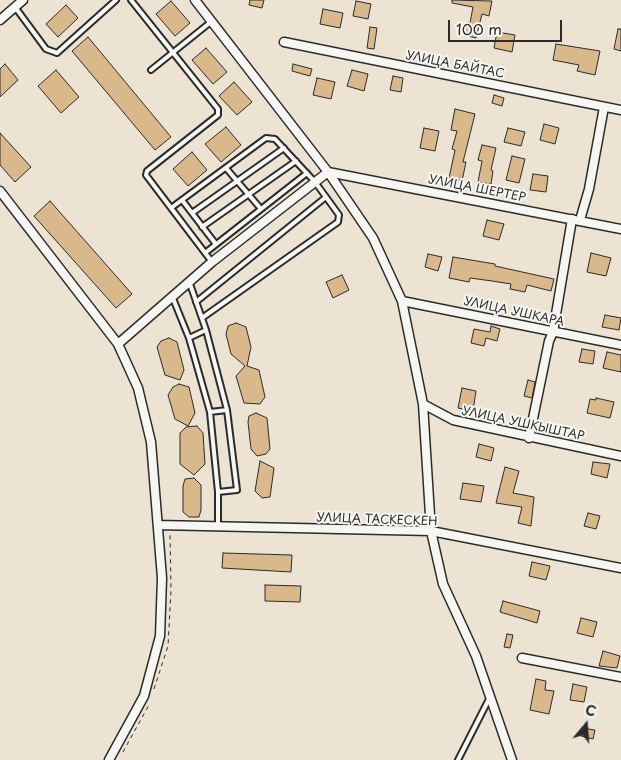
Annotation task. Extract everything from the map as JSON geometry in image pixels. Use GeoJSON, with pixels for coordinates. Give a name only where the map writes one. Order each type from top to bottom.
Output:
{"type":"FeatureCollection","features":[{"type":"Feature","properties":{"kind":"street"},"geometry":{"type":"LineString","coordinates":[[0,20],[23,0]]}},
{"type":"Feature","properties":{"kind":"street"},"geometry":{"type":"LineString","coordinates":[[195,0],[328,172],[373,238],[402,301],[423,404],[431,532],[443,584],[476,656],[512,760]]}},
{"type":"Feature","properties":{"kind":"street","name":"УЛИЦА БАЙТАС"},"geometry":{"type":"LineString","coordinates":[[284,42],[621,110]]}},
{"type":"Feature","properties":{"kind":"street"},"geometry":{"type":"LineString","coordinates":[[529,438],[576,219],[589,189],[604,107]]}},
{"type":"Feature","properties":{"kind":"street"},"geometry":{"type":"LineString","coordinates":[[118,344],[212,262],[328,172]]}},
{"type":"Feature","properties":{"kind":"street","name":"УЛИЦА ШЕРТЕР"},"geometry":{"type":"LineString","coordinates":[[328,172],[621,229]]}},
{"type":"Feature","properties":{"kind":"street"},"geometry":{"type":"LineString","coordinates":[[0,191],[118,344],[138,388],[151,442],[162,578],[160,636],[144,696],[109,760]]}},
{"type":"Feature","properties":{"kind":"street","name":"УЛИЦА УШКАРА"},"geometry":{"type":"LineString","coordinates":[[402,301],[621,345]]}},
{"type":"Feature","properties":{"kind":"street","name":"УЛИЦА УШКЫШТАР"},"geometry":{"type":"LineString","coordinates":[[423,404],[453,420],[529,438],[621,456]]}},
{"type":"Feature","properties":{"kind":"street","name":"УЛИЦА ТАСКЕСКЕН"},"geometry":{"type":"LineString","coordinates":[[158,525],[218,525],[255,528],[431,532],[621,568]]}},
{"type":"Feature","properties":{"kind":"street"},"geometry":{"type":"LineString","coordinates":[[522,658],[621,677]]}},
{"type":"Feature","properties":{"kind":"lane"},"geometry":{"type":"LineString","coordinates":[[15,7],[46,48],[57,53],[116,0]]}},
{"type":"Feature","properties":{"kind":"lane"},"geometry":{"type":"LineString","coordinates":[[131,0],[218,109],[218,115],[147,171],[146,175],[212,262]]}},
{"type":"Feature","properties":{"kind":"lane"},"geometry":{"type":"LineString","coordinates":[[151,70],[212,21]]}},
{"type":"Feature","properties":{"kind":"lane"},"geometry":{"type":"LineString","coordinates":[[171,208],[266,138],[275,138],[315,182],[339,215],[338,222],[202,318]]}},
{"type":"Feature","properties":{"kind":"lane"},"geometry":{"type":"LineString","coordinates":[[192,213],[284,148]]}},
{"type":"Feature","properties":{"kind":"lane"},"geometry":{"type":"LineString","coordinates":[[202,227],[296,161]]}},
{"type":"Feature","properties":{"kind":"lane"},"geometry":{"type":"LineString","coordinates":[[226,168],[261,209]]}},
{"type":"Feature","properties":{"kind":"lane"},"geometry":{"type":"LineString","coordinates":[[205,253],[215,243],[307,173]]}},
{"type":"Feature","properties":{"kind":"lane"},"geometry":{"type":"LineString","coordinates":[[196,302],[326,197]]}},
{"type":"Feature","properties":{"kind":"lane"},"geometry":{"type":"LineString","coordinates":[[182,200],[215,243]]}},
{"type":"Feature","properties":{"kind":"lane"},"geometry":{"type":"LineString","coordinates":[[189,281],[206,330],[227,410],[238,490],[218,492]]}},
{"type":"Feature","properties":{"kind":"lane"},"geometry":{"type":"LineString","coordinates":[[172,296],[189,338],[210,412],[218,492],[218,525]]}},
{"type":"Feature","properties":{"kind":"lane"},"geometry":{"type":"LineString","coordinates":[[189,338],[206,330]]}},
{"type":"Feature","properties":{"kind":"lane"},"geometry":{"type":"LineString","coordinates":[[210,412],[227,410]]}},
{"type":"Feature","properties":{"kind":"lane"},"geometry":{"type":"LineString","coordinates":[[458,760],[490,697]]}},
{"type":"Feature","properties":{"kind":"building"},"geometry":{"type":"Polygon","coordinates":[[[250,0],[264,0],[262,8],[249,5],[250,0]]]}},
{"type":"Feature","properties":{"kind":"building"},"geometry":{"type":"Polygon","coordinates":[[[452,0],[492,1],[489,16],[482,14],[476,38],[464,35],[467,22],[470,23],[473,7],[452,3],[452,0]]]}},
{"type":"Feature","properties":{"kind":"building"},"geometry":{"type":"Polygon","coordinates":[[[171,1],[190,23],[175,36],[156,14],[171,1]]]}},
{"type":"Feature","properties":{"kind":"building"},"geometry":{"type":"Polygon","coordinates":[[[356,1],[371,4],[368,19],[353,16],[356,1]]]}},
{"type":"Feature","properties":{"kind":"building"},"geometry":{"type":"Polygon","coordinates":[[[66,5],[78,18],[58,37],[46,24],[66,5]]]}},
{"type":"Feature","properties":{"kind":"building"},"geometry":{"type":"Polygon","coordinates":[[[323,9],[343,13],[340,28],[320,24],[323,9]]]}},
{"type":"Feature","properties":{"kind":"building"},"geometry":{"type":"Polygon","coordinates":[[[370,27],[377,28],[374,49],[367,48],[370,27]]]}},
{"type":"Feature","properties":{"kind":"building"},"geometry":{"type":"Polygon","coordinates":[[[618,29],[621,29],[621,51],[614,49],[618,29]]]}},
{"type":"Feature","properties":{"kind":"building"},"geometry":{"type":"Polygon","coordinates":[[[497,32],[515,35],[512,52],[494,48],[497,32]]]}},
{"type":"Feature","properties":{"kind":"building"},"geometry":{"type":"Polygon","coordinates":[[[88,37],[171,137],[155,150],[72,51],[88,37]]]}},
{"type":"Feature","properties":{"kind":"building"},"geometry":{"type":"Polygon","coordinates":[[[556,44],[600,51],[595,75],[577,71],[579,65],[553,60],[556,44]]]}},
{"type":"Feature","properties":{"kind":"building"},"geometry":{"type":"Polygon","coordinates":[[[206,48],[227,72],[213,84],[192,60],[206,48]]]}},
{"type":"Feature","properties":{"kind":"building"},"geometry":{"type":"Polygon","coordinates":[[[5,64],[18,80],[0,97],[0,69],[5,64]]]}},
{"type":"Feature","properties":{"kind":"building"},"geometry":{"type":"Polygon","coordinates":[[[293,64],[312,69],[310,76],[292,71],[293,64]]]}},
{"type":"Feature","properties":{"kind":"building"},"geometry":{"type":"Polygon","coordinates":[[[56,70],[79,97],[61,113],[38,86],[56,70]]]}},
{"type":"Feature","properties":{"kind":"building"},"geometry":{"type":"Polygon","coordinates":[[[352,70],[368,74],[364,91],[347,86],[352,70]]]}},
{"type":"Feature","properties":{"kind":"building"},"geometry":{"type":"Polygon","coordinates":[[[393,76],[403,78],[401,92],[390,90],[393,76]]]}},
{"type":"Feature","properties":{"kind":"building"},"geometry":{"type":"Polygon","coordinates":[[[317,78],[335,82],[331,99],[313,95],[317,78]]]}},
{"type":"Feature","properties":{"kind":"building"},"geometry":{"type":"Polygon","coordinates":[[[234,82],[252,102],[237,115],[219,96],[234,82]]]}},
{"type":"Feature","properties":{"kind":"building"},"geometry":{"type":"Polygon","coordinates":[[[494,95],[504,98],[502,106],[492,103],[494,95]]]}},
{"type":"Feature","properties":{"kind":"building"},"geometry":{"type":"Polygon","coordinates":[[[455,109],[475,114],[463,162],[466,162],[462,181],[449,178],[455,150],[452,149],[457,131],[451,130],[455,109]]]}},
{"type":"Feature","properties":{"kind":"building"},"geometry":{"type":"Polygon","coordinates":[[[544,124],[559,128],[555,144],[540,140],[544,124]]]}},
{"type":"Feature","properties":{"kind":"building"},"geometry":{"type":"Polygon","coordinates":[[[226,127],[241,145],[221,162],[205,144],[226,127]]]}},
{"type":"Feature","properties":{"kind":"building"},"geometry":{"type":"Polygon","coordinates":[[[424,128],[439,131],[435,151],[420,148],[424,128]]]}},
{"type":"Feature","properties":{"kind":"building"},"geometry":{"type":"Polygon","coordinates":[[[508,128],[525,132],[521,146],[504,142],[508,128]]]}},
{"type":"Feature","properties":{"kind":"building"},"geometry":{"type":"Polygon","coordinates":[[[0,133],[31,167],[15,182],[0,165],[0,133]]]}},
{"type":"Feature","properties":{"kind":"building"},"geometry":{"type":"Polygon","coordinates":[[[482,145],[496,148],[491,170],[493,171],[491,184],[478,182],[482,161],[478,160],[482,145]]]}},
{"type":"Feature","properties":{"kind":"building"},"geometry":{"type":"Polygon","coordinates":[[[192,152],[207,170],[188,186],[173,169],[192,152]]]}},
{"type":"Feature","properties":{"kind":"building"},"geometry":{"type":"Polygon","coordinates":[[[512,156],[525,159],[519,183],[506,180],[512,156]]]}},
{"type":"Feature","properties":{"kind":"building"},"geometry":{"type":"Polygon","coordinates":[[[533,174],[548,176],[546,192],[530,190],[533,174]]]}},
{"type":"Feature","properties":{"kind":"building"},"geometry":{"type":"Polygon","coordinates":[[[50,201],[132,294],[116,308],[34,216],[50,201]]]}},
{"type":"Feature","properties":{"kind":"building"},"geometry":{"type":"Polygon","coordinates":[[[487,220],[504,224],[499,240],[483,236],[487,220]]]}},
{"type":"Feature","properties":{"kind":"building"},"geometry":{"type":"Polygon","coordinates":[[[591,253],[611,258],[606,276],[587,272],[591,253]]]}},
{"type":"Feature","properties":{"kind":"building"},"geometry":{"type":"Polygon","coordinates":[[[428,254],[442,257],[438,271],[425,267],[428,254]]]}},
{"type":"Feature","properties":{"kind":"building"},"geometry":{"type":"Polygon","coordinates":[[[453,257],[495,264],[495,266],[554,279],[551,291],[527,285],[525,292],[510,289],[511,284],[470,278],[469,282],[449,278],[453,257]]]}},
{"type":"Feature","properties":{"kind":"building"},"geometry":{"type":"Polygon","coordinates":[[[342,275],[349,290],[333,298],[326,282],[342,275]]]}},
{"type":"Feature","properties":{"kind":"building"},"geometry":{"type":"Polygon","coordinates":[[[605,315],[621,318],[619,330],[602,327],[605,315]]]}},
{"type":"Feature","properties":{"kind":"building"},"geometry":{"type":"Polygon","coordinates":[[[236,323],[246,327],[251,347],[247,366],[259,370],[265,397],[260,404],[244,403],[236,376],[245,366],[231,354],[226,334],[228,326],[236,323]]]}},
{"type":"Feature","properties":{"kind":"building"},"geometry":{"type":"Polygon","coordinates":[[[491,326],[500,329],[497,341],[486,338],[484,346],[471,343],[474,329],[490,332],[491,326]]]}},
{"type":"Feature","properties":{"kind":"building"},"geometry":{"type":"Polygon","coordinates":[[[169,338],[177,342],[184,370],[180,380],[165,375],[157,347],[161,341],[169,338]]]}},
{"type":"Feature","properties":{"kind":"building"},"geometry":{"type":"Polygon","coordinates":[[[582,349],[595,351],[593,364],[579,362],[582,349]]]}},
{"type":"Feature","properties":{"kind":"building"},"geometry":{"type":"Polygon","coordinates":[[[607,352],[621,355],[621,372],[603,368],[607,352]]]}},
{"type":"Feature","properties":{"kind":"building"},"geometry":{"type":"Polygon","coordinates":[[[528,380],[535,382],[532,398],[524,396],[528,380]]]}},
{"type":"Feature","properties":{"kind":"building"},"geometry":{"type":"Polygon","coordinates":[[[179,384],[189,387],[195,413],[188,426],[175,419],[168,395],[173,387],[179,384]]]}},
{"type":"Feature","properties":{"kind":"building"},"geometry":{"type":"Polygon","coordinates":[[[462,388],[476,391],[473,411],[458,408],[462,388]]]}},
{"type":"Feature","properties":{"kind":"building"},"geometry":{"type":"Polygon","coordinates":[[[596,398],[614,402],[610,418],[587,413],[590,399],[596,400],[596,398]]]}},
{"type":"Feature","properties":{"kind":"building"},"geometry":{"type":"Polygon","coordinates":[[[256,413],[267,418],[270,449],[266,454],[257,456],[251,449],[248,422],[249,416],[256,413]]]}},
{"type":"Feature","properties":{"kind":"building"},"geometry":{"type":"Polygon","coordinates":[[[197,426],[203,433],[205,464],[194,475],[180,464],[180,433],[186,427],[197,426]]]}},
{"type":"Feature","properties":{"kind":"building"},"geometry":{"type":"Polygon","coordinates":[[[479,444],[494,448],[491,461],[476,457],[479,444]]]}},
{"type":"Feature","properties":{"kind":"building"},"geometry":{"type":"Polygon","coordinates":[[[260,461],[274,468],[270,497],[262,498],[255,491],[260,461]]]}},
{"type":"Feature","properties":{"kind":"building"},"geometry":{"type":"Polygon","coordinates":[[[593,462],[610,464],[607,478],[591,474],[593,462]]]}},
{"type":"Feature","properties":{"kind":"building"},"geometry":{"type":"Polygon","coordinates":[[[505,467],[519,471],[513,493],[534,497],[531,526],[518,523],[522,507],[496,503],[505,467]]]}},
{"type":"Feature","properties":{"kind":"building"},"geometry":{"type":"Polygon","coordinates":[[[194,478],[201,485],[201,510],[199,517],[189,517],[183,512],[183,486],[185,479],[194,478]]]}},
{"type":"Feature","properties":{"kind":"building"},"geometry":{"type":"Polygon","coordinates":[[[463,483],[484,486],[481,502],[460,499],[463,483]]]}},
{"type":"Feature","properties":{"kind":"building"},"geometry":{"type":"Polygon","coordinates":[[[588,513],[600,516],[596,529],[584,526],[588,513]]]}},
{"type":"Feature","properties":{"kind":"building"},"geometry":{"type":"Polygon","coordinates":[[[223,553],[292,555],[291,572],[222,568],[223,553]]]}},
{"type":"Feature","properties":{"kind":"building"},"geometry":{"type":"Polygon","coordinates":[[[532,562],[550,566],[546,580],[529,576],[532,562]]]}},
{"type":"Feature","properties":{"kind":"building"},"geometry":{"type":"Polygon","coordinates":[[[265,585],[301,586],[300,602],[265,601],[265,585]]]}},
{"type":"Feature","properties":{"kind":"building"},"geometry":{"type":"Polygon","coordinates":[[[503,601],[540,611],[537,623],[500,612],[503,601]]]}},
{"type":"Feature","properties":{"kind":"building"},"geometry":{"type":"Polygon","coordinates":[[[581,618],[597,622],[593,637],[577,633],[581,618]]]}},
{"type":"Feature","properties":{"kind":"building"},"geometry":{"type":"Polygon","coordinates":[[[507,634],[513,635],[510,648],[504,647],[507,634]]]}},
{"type":"Feature","properties":{"kind":"building"},"geometry":{"type":"Polygon","coordinates":[[[603,651],[620,656],[617,668],[599,666],[603,651]]]}},
{"type":"Feature","properties":{"kind":"building"},"geometry":{"type":"Polygon","coordinates":[[[536,679],[546,681],[545,690],[554,691],[549,714],[530,710],[536,679]]]}},
{"type":"Feature","properties":{"kind":"building"},"geometry":{"type":"Polygon","coordinates":[[[573,684],[587,687],[584,702],[570,700],[573,684]]]}},
{"type":"Feature","properties":{"kind":"building"},"geometry":{"type":"Polygon","coordinates":[[[582,728],[595,730],[593,739],[581,736],[582,728]]]}}]}
